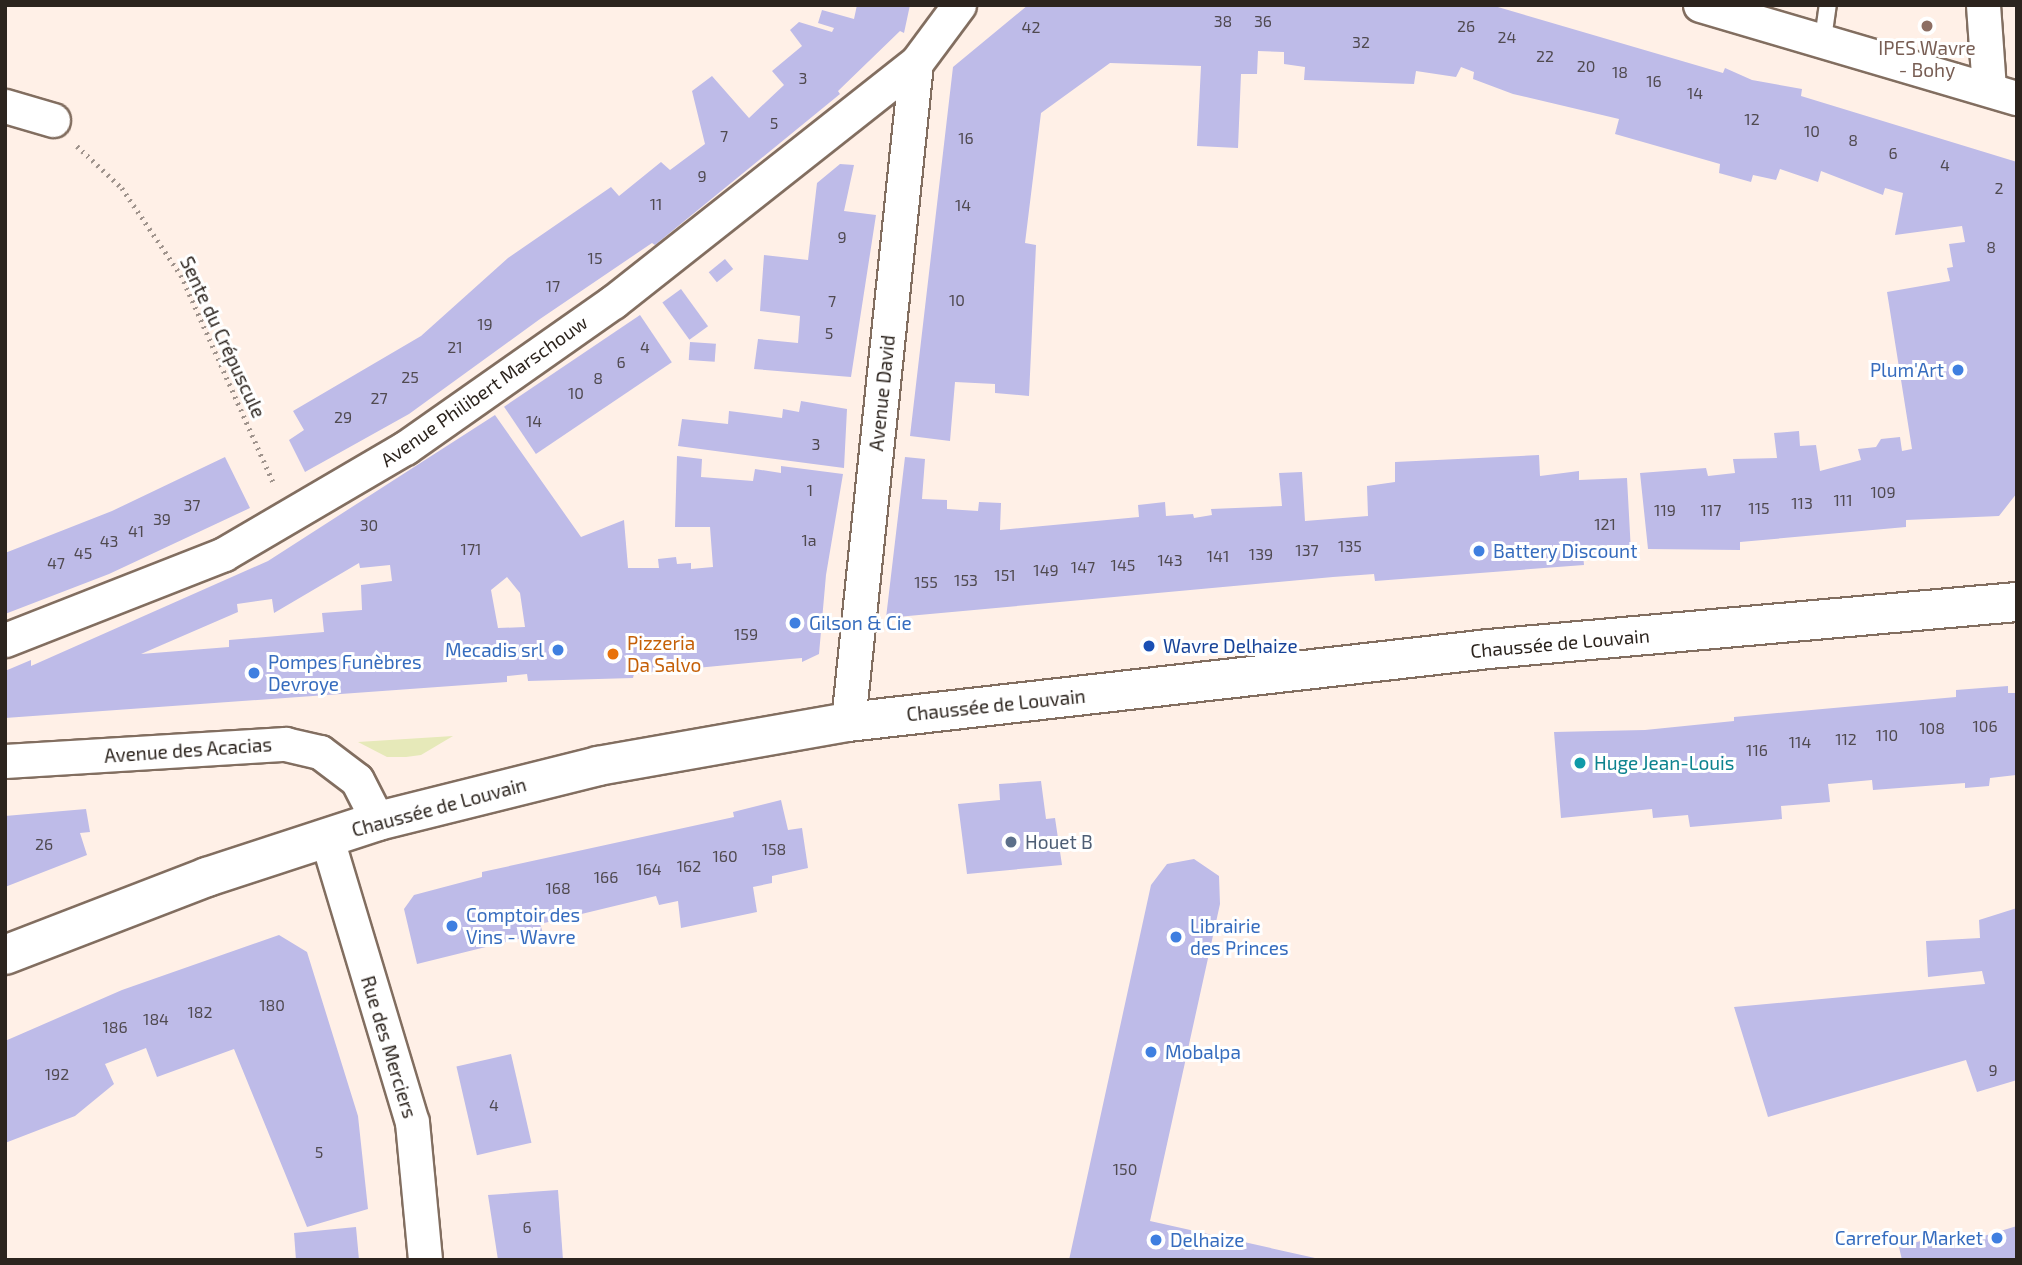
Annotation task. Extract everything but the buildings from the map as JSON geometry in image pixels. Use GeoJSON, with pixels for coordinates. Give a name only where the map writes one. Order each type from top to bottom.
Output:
{"type":"FeatureCollection","features":[{"type":"Feature","properties":{"kind":"main road","name":"Chaussée de Louvain"},"geometry":{"type":"LineString","coordinates":[[5,955],[207,877],[378,821],[598,766],[848,722],[1489,649],[2017,602]]}},
{"type":"Feature","properties":{"kind":"street","name":"Avenue Philibert Marschouw"},"geometry":{"type":"LineString","coordinates":[[5,640],[224,554],[289,519],[405,448],[613,302],[916,63],[959,5]]}},
{"type":"Feature","properties":{"kind":"street"},"geometry":{"type":"LineString","coordinates":[[1700,5],[2003,93],[1983,5]]}},
{"type":"Feature","properties":{"kind":"street","name":"Avenue David"},"geometry":{"type":"LineString","coordinates":[[848,722],[916,63]]}},
{"type":"Feature","properties":{"kind":"street"},"geometry":{"type":"LineString","coordinates":[[5,106],[53,120]]}},
{"type":"Feature","properties":{"kind":"street","name":"Avenue des Acacias"},"geometry":{"type":"LineString","coordinates":[[5,761],[285,744],[320,752],[357,780],[378,821]]}},
{"type":"Feature","properties":{"kind":"street","name":"Rue des Merciers"},"geometry":{"type":"LineString","coordinates":[[327,839],[412,1122],[425,1260]]}},
{"type":"Feature","properties":{"kind":"lane"},"geometry":{"type":"LineString","coordinates":[[1823,39],[1828,5]]}},
{"type":"Feature","properties":{"kind":"path","name":"Sente du Crépuscule"},"geometry":{"type":"LineString","coordinates":[[53,120],[122,188],[181,275],[289,519]]}},
{"type":"Feature","properties":{"kind":"green space"},"geometry":{"type":"Polygon","coordinates":[[[453,736],[421,755],[406,757],[387,757],[358,742],[453,736]]]}},
{"type":"Feature","properties":{"kind":"place","name":"IPES Wavre - Bohy"},"geometry":{"type":"Point","coordinates":[1927,26]}},
{"type":"Feature","properties":{"kind":"place","name":"Plum'Art"},"geometry":{"type":"Point","coordinates":[1958,370]}},
{"type":"Feature","properties":{"kind":"place","name":"Battery Discount"},"geometry":{"type":"Point","coordinates":[1479,551]}},
{"type":"Feature","properties":{"kind":"place","name":"Gilson & Cie"},"geometry":{"type":"Point","coordinates":[795,623]}},
{"type":"Feature","properties":{"kind":"place","name":"Wavre Delhaize"},"geometry":{"type":"Point","coordinates":[1149,646]}},
{"type":"Feature","properties":{"kind":"place","name":"Mecadis srl"},"geometry":{"type":"Point","coordinates":[558,650]}},
{"type":"Feature","properties":{"kind":"place","name":"Pizzeria Da Salvo"},"geometry":{"type":"Point","coordinates":[613,654]}},
{"type":"Feature","properties":{"kind":"place","name":"Pompes Funèbres Devroye"},"geometry":{"type":"Point","coordinates":[254,673]}},
{"type":"Feature","properties":{"kind":"place","name":"Huge Jean-Louis"},"geometry":{"type":"Point","coordinates":[1580,763]}},
{"type":"Feature","properties":{"kind":"place","name":"Houet B"},"geometry":{"type":"Point","coordinates":[1011,842]}},
{"type":"Feature","properties":{"kind":"place","name":"Comptoir des Vins - Wavre"},"geometry":{"type":"Point","coordinates":[452,926]}},
{"type":"Feature","properties":{"kind":"place","name":"Librairie des Princes"},"geometry":{"type":"Point","coordinates":[1176,937]}},
{"type":"Feature","properties":{"kind":"place","name":"Mobalpa"},"geometry":{"type":"Point","coordinates":[1151,1052]}},
{"type":"Feature","properties":{"kind":"place","name":"Carrefour Market"},"geometry":{"type":"Point","coordinates":[1997,1238]}},
{"type":"Feature","properties":{"kind":"place","name":"Delhaize"},"geometry":{"type":"Point","coordinates":[1156,1240]}}]}
